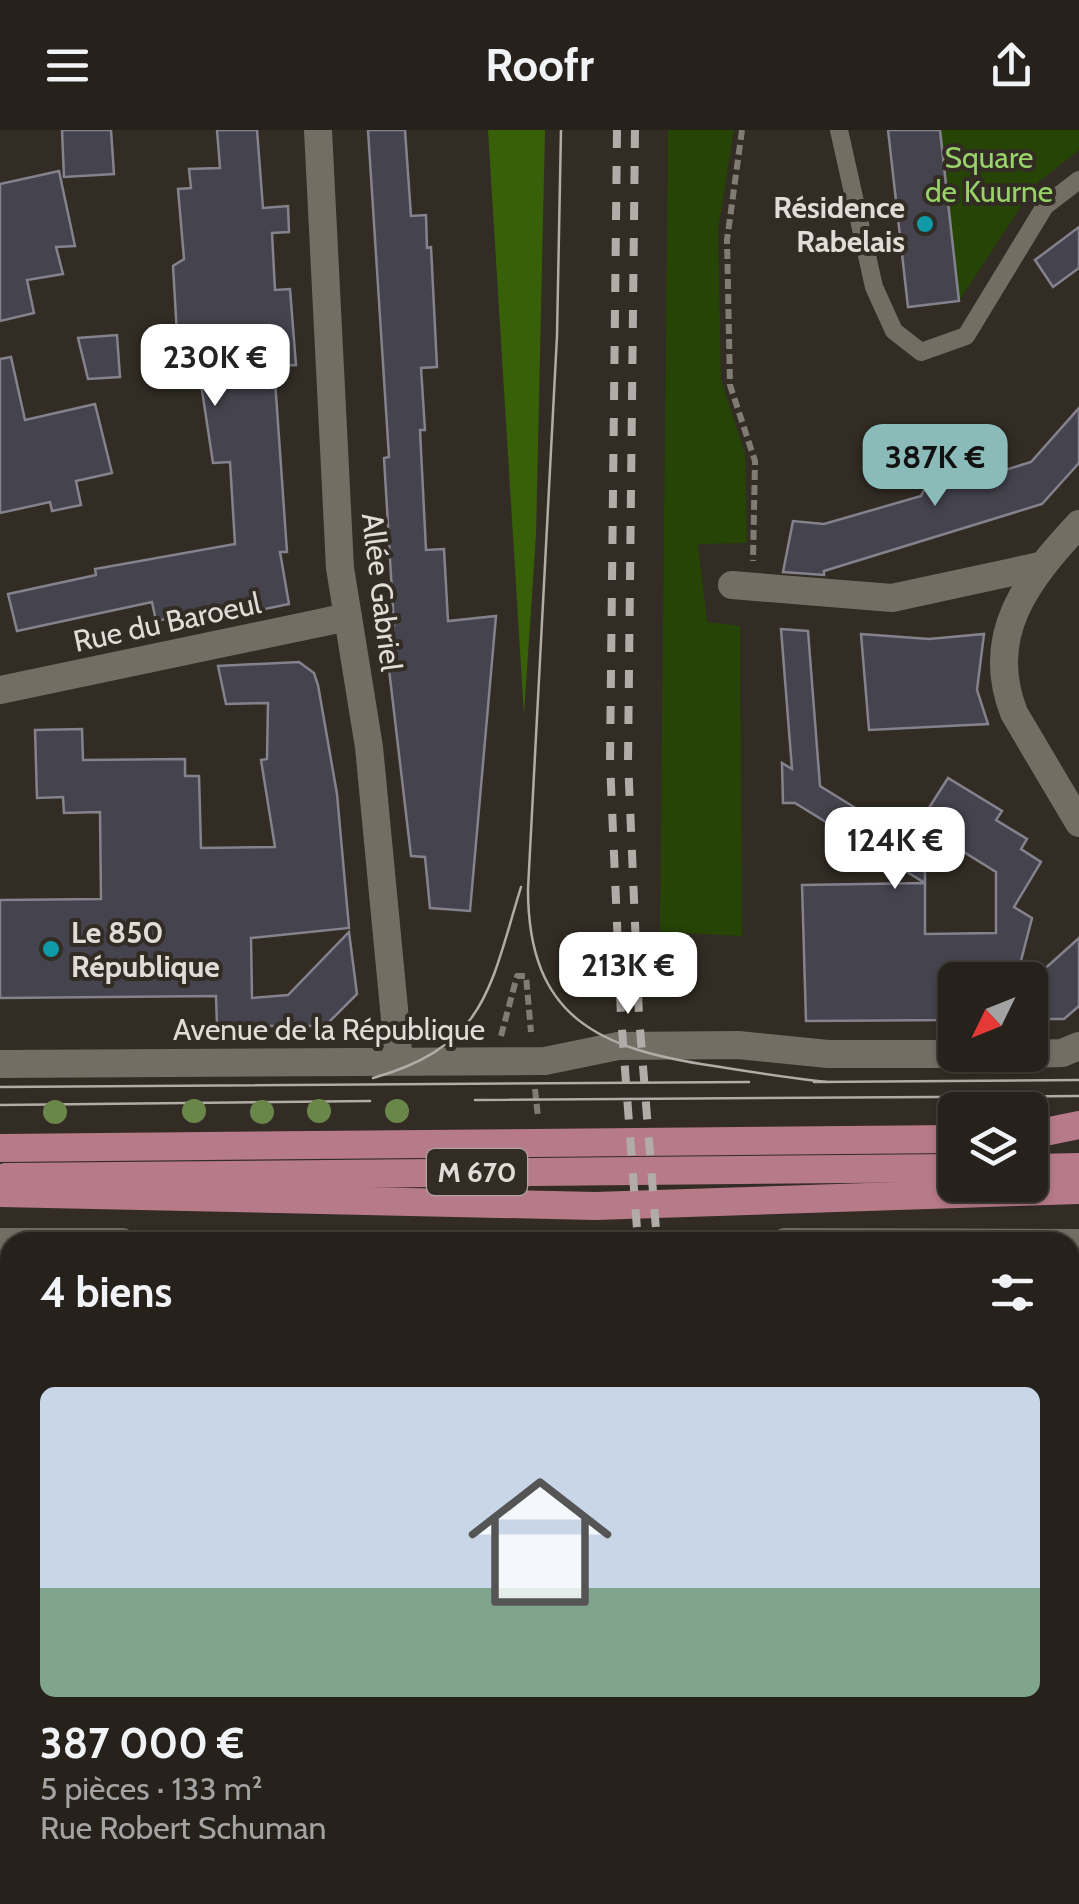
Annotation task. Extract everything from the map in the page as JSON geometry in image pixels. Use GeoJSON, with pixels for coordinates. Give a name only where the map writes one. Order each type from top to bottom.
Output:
{"type":"FeatureCollection","features":[{"type":"Feature","properties":{"kind":"main road"},"geometry":{"type":"LineString","coordinates":[[1048,1133],[1079,1126]]}},
{"type":"Feature","properties":{"kind":"main road"},"geometry":{"type":"LineString","coordinates":[[0,1136],[98,1147]]}},
{"type":"Feature","properties":{"kind":"main road"},"geometry":{"type":"LineString","coordinates":[[1048,1137],[1079,1138]]}},
{"type":"Feature","properties":{"kind":"main road","name":"M 670"},"geometry":{"type":"LineString","coordinates":[[0,1148],[938,1140]]}},
{"type":"Feature","properties":{"kind":"main road"},"geometry":{"type":"LineString","coordinates":[[1048,1168],[1079,1167]]}},
{"type":"Feature","properties":{"kind":"main road","name":"M 670"},"geometry":{"type":"LineString","coordinates":[[0,1177],[938,1168]]}},
{"type":"Feature","properties":{"kind":"main road"},"geometry":{"type":"LineString","coordinates":[[0,1192],[612,1206],[1079,1190]]}},
{"type":"Feature","properties":{"kind":"street","name":"Allée Gabriel"},"geometry":{"type":"LineString","coordinates":[[318,130],[338,543],[369,747],[399,1061]]}},
{"type":"Feature","properties":{"kind":"street"},"geometry":{"type":"LineString","coordinates":[[1079,524],[1040,566],[1010,615],[1004,675],[1025,735],[1079,823]]}},
{"type":"Feature","properties":{"kind":"street"},"geometry":{"type":"LineString","coordinates":[[742,586],[892,598],[1040,566]]}},
{"type":"Feature","properties":{"kind":"street","name":"Rue du Baroeul"},"geometry":{"type":"LineString","coordinates":[[1,684],[348,617]]}},
{"type":"Feature","properties":{"kind":"street","name":"Avenue de la République"},"geometry":{"type":"LineString","coordinates":[[0,1064],[544,1060],[618,1046],[738,1045],[828,1054],[938,1054]]}},
{"type":"Feature","properties":{"kind":"lane"},"geometry":{"type":"LineString","coordinates":[[839,130],[874,287],[894,331],[921,352],[966,336],[1045,206],[1079,180]]}},
{"type":"Feature","properties":{"kind":"path"},"geometry":{"type":"LineString","coordinates":[[742,130],[726,240],[730,385],[755,461],[742,586]]}},
{"type":"Feature","properties":{"kind":"green space"},"geometry":{"type":"Polygon","coordinates":[[[488,130],[545,130],[536,535],[524,715],[488,130]]]}},
{"type":"Feature","properties":{"kind":"green space"},"geometry":{"type":"Polygon","coordinates":[[[668,130],[734,130],[718,230],[721,379],[745,454],[747,543],[698,544],[707,622],[740,626],[742,936],[660,932],[668,130]]]}},
{"type":"Feature","properties":{"kind":"green space","name":"Square de Kuurne"},"geometry":{"type":"Polygon","coordinates":[[[940,130],[1079,130],[1079,150],[1035,185],[959,301],[940,130]]]}},
{"type":"Feature","properties":{"kind":"building"},"geometry":{"type":"Polygon","coordinates":[[[62,130],[111,130],[114,174],[64,177],[62,130]]]}},
{"type":"Feature","properties":{"kind":"building"},"geometry":{"type":"Polygon","coordinates":[[[217,130],[257,130],[263,208],[288,206],[289,232],[272,233],[275,290],[290,289],[296,365],[274,366],[287,552],[280,552],[289,604],[169,629],[166,619],[156,621],[152,602],[17,631],[8,594],[96,575],[95,569],[235,544],[230,462],[213,463],[196,351],[178,352],[173,266],[184,259],[178,189],[191,188],[189,169],[220,168],[217,130]]]}},
{"type":"Feature","properties":{"kind":"building"},"geometry":{"type":"Polygon","coordinates":[[[368,130],[405,130],[411,216],[426,215],[427,248],[431,247],[437,367],[421,368],[426,550],[444,549],[448,621],[496,616],[470,911],[430,908],[425,857],[411,856],[384,627],[394,626],[384,458],[389,457],[368,130]]]}},
{"type":"Feature","properties":{"kind":"building","name":"Résidence Rabelais"},"geometry":{"type":"Polygon","coordinates":[[[888,130],[940,130],[959,301],[908,307],[888,130]]]}},
{"type":"Feature","properties":{"kind":"building"},"geometry":{"type":"Polygon","coordinates":[[[59,171],[75,246],[56,247],[63,274],[27,280],[34,313],[0,321],[0,184],[59,171]]]}},
{"type":"Feature","properties":{"kind":"building"},"geometry":{"type":"Polygon","coordinates":[[[1079,227],[1079,268],[1053,287],[1035,260],[1079,227]]]}},
{"type":"Feature","properties":{"kind":"building"},"geometry":{"type":"Polygon","coordinates":[[[117,335],[120,377],[88,379],[78,338],[117,335]]]}},
{"type":"Feature","properties":{"kind":"building"},"geometry":{"type":"Polygon","coordinates":[[[11,357],[25,420],[95,404],[112,473],[76,481],[81,505],[52,511],[50,502],[0,513],[0,359],[11,357]]]}},
{"type":"Feature","properties":{"kind":"building"},"geometry":{"type":"Polygon","coordinates":[[[1079,408],[1079,463],[1042,504],[824,571],[824,575],[783,572],[793,521],[824,524],[921,496],[932,473],[959,463],[966,482],[1031,462],[1079,408]]]}},
{"type":"Feature","properties":{"kind":"building"},"geometry":{"type":"Polygon","coordinates":[[[781,629],[808,631],[820,786],[891,830],[920,822],[948,778],[1002,811],[996,820],[1027,839],[1021,849],[1041,862],[1014,907],[1032,918],[1021,962],[938,962],[938,1020],[806,1021],[802,885],[925,883],[795,803],[783,803],[782,763],[792,769],[781,629]],[[925,828],[925,934],[996,933],[996,872],[925,828]]]}},
{"type":"Feature","properties":{"kind":"building"},"geometry":{"type":"Polygon","coordinates":[[[861,634],[929,639],[984,634],[977,690],[988,724],[869,730],[861,634]]]}},
{"type":"Feature","properties":{"kind":"building"},"geometry":{"type":"Polygon","coordinates":[[[299,662],[314,673],[318,685],[337,794],[349,928],[251,938],[252,998],[288,995],[349,932],[357,994],[325,1026],[217,1026],[216,996],[0,998],[0,900],[101,899],[100,812],[64,813],[63,797],[37,798],[35,730],[82,729],[83,760],[185,759],[185,776],[199,776],[201,848],[275,847],[261,760],[267,759],[268,703],[226,704],[218,666],[299,662]]]}},
{"type":"Feature","properties":{"kind":"building"},"geometry":{"type":"Polygon","coordinates":[[[1079,938],[1079,1006],[1064,1019],[1048,1019],[1048,966],[1079,938]]]}},
{"type":"Feature","properties":{"kind":"tram line"},"geometry":{"type":"LineString","coordinates":[[561,130],[557,336],[528,889],[531,933],[541,969],[557,998],[578,1020],[605,1037],[673,1059],[827,1082]]}},
{"type":"Feature","properties":{"kind":"tram line"},"geometry":{"type":"LineString","coordinates":[[373,1078],[411,1065],[461,1030],[490,983],[521,887]]}},
{"type":"Feature","properties":{"kind":"tram line"},"geometry":{"type":"LineString","coordinates":[[814,1082],[1079,1080]]}},
{"type":"Feature","properties":{"kind":"tram line"},"geometry":{"type":"LineString","coordinates":[[0,1087],[749,1082]]}},
{"type":"Feature","properties":{"kind":"tram line"},"geometry":{"type":"LineString","coordinates":[[475,1100],[1079,1096]]}},
{"type":"Feature","properties":{"kind":"tram line"},"geometry":{"type":"LineString","coordinates":[[0,1105],[370,1101]]}},
{"type":"Feature","properties":{"kind":"railway"},"geometry":{"type":"LineString","coordinates":[[617,130],[610,762],[621,1016],[637,1232]]}},
{"type":"Feature","properties":{"kind":"railway"},"geometry":{"type":"LineString","coordinates":[[635,130],[628,760],[639,1016],[656,1232]]}},
{"type":"Feature","properties":{"kind":"place","name":"Résidence Rabelais"},"geometry":{"type":"Point","coordinates":[925,224]}},
{"type":"Feature","properties":{"kind":"place","name":"Le 850 République"},"geometry":{"type":"Point","coordinates":[51,949]}}]}
